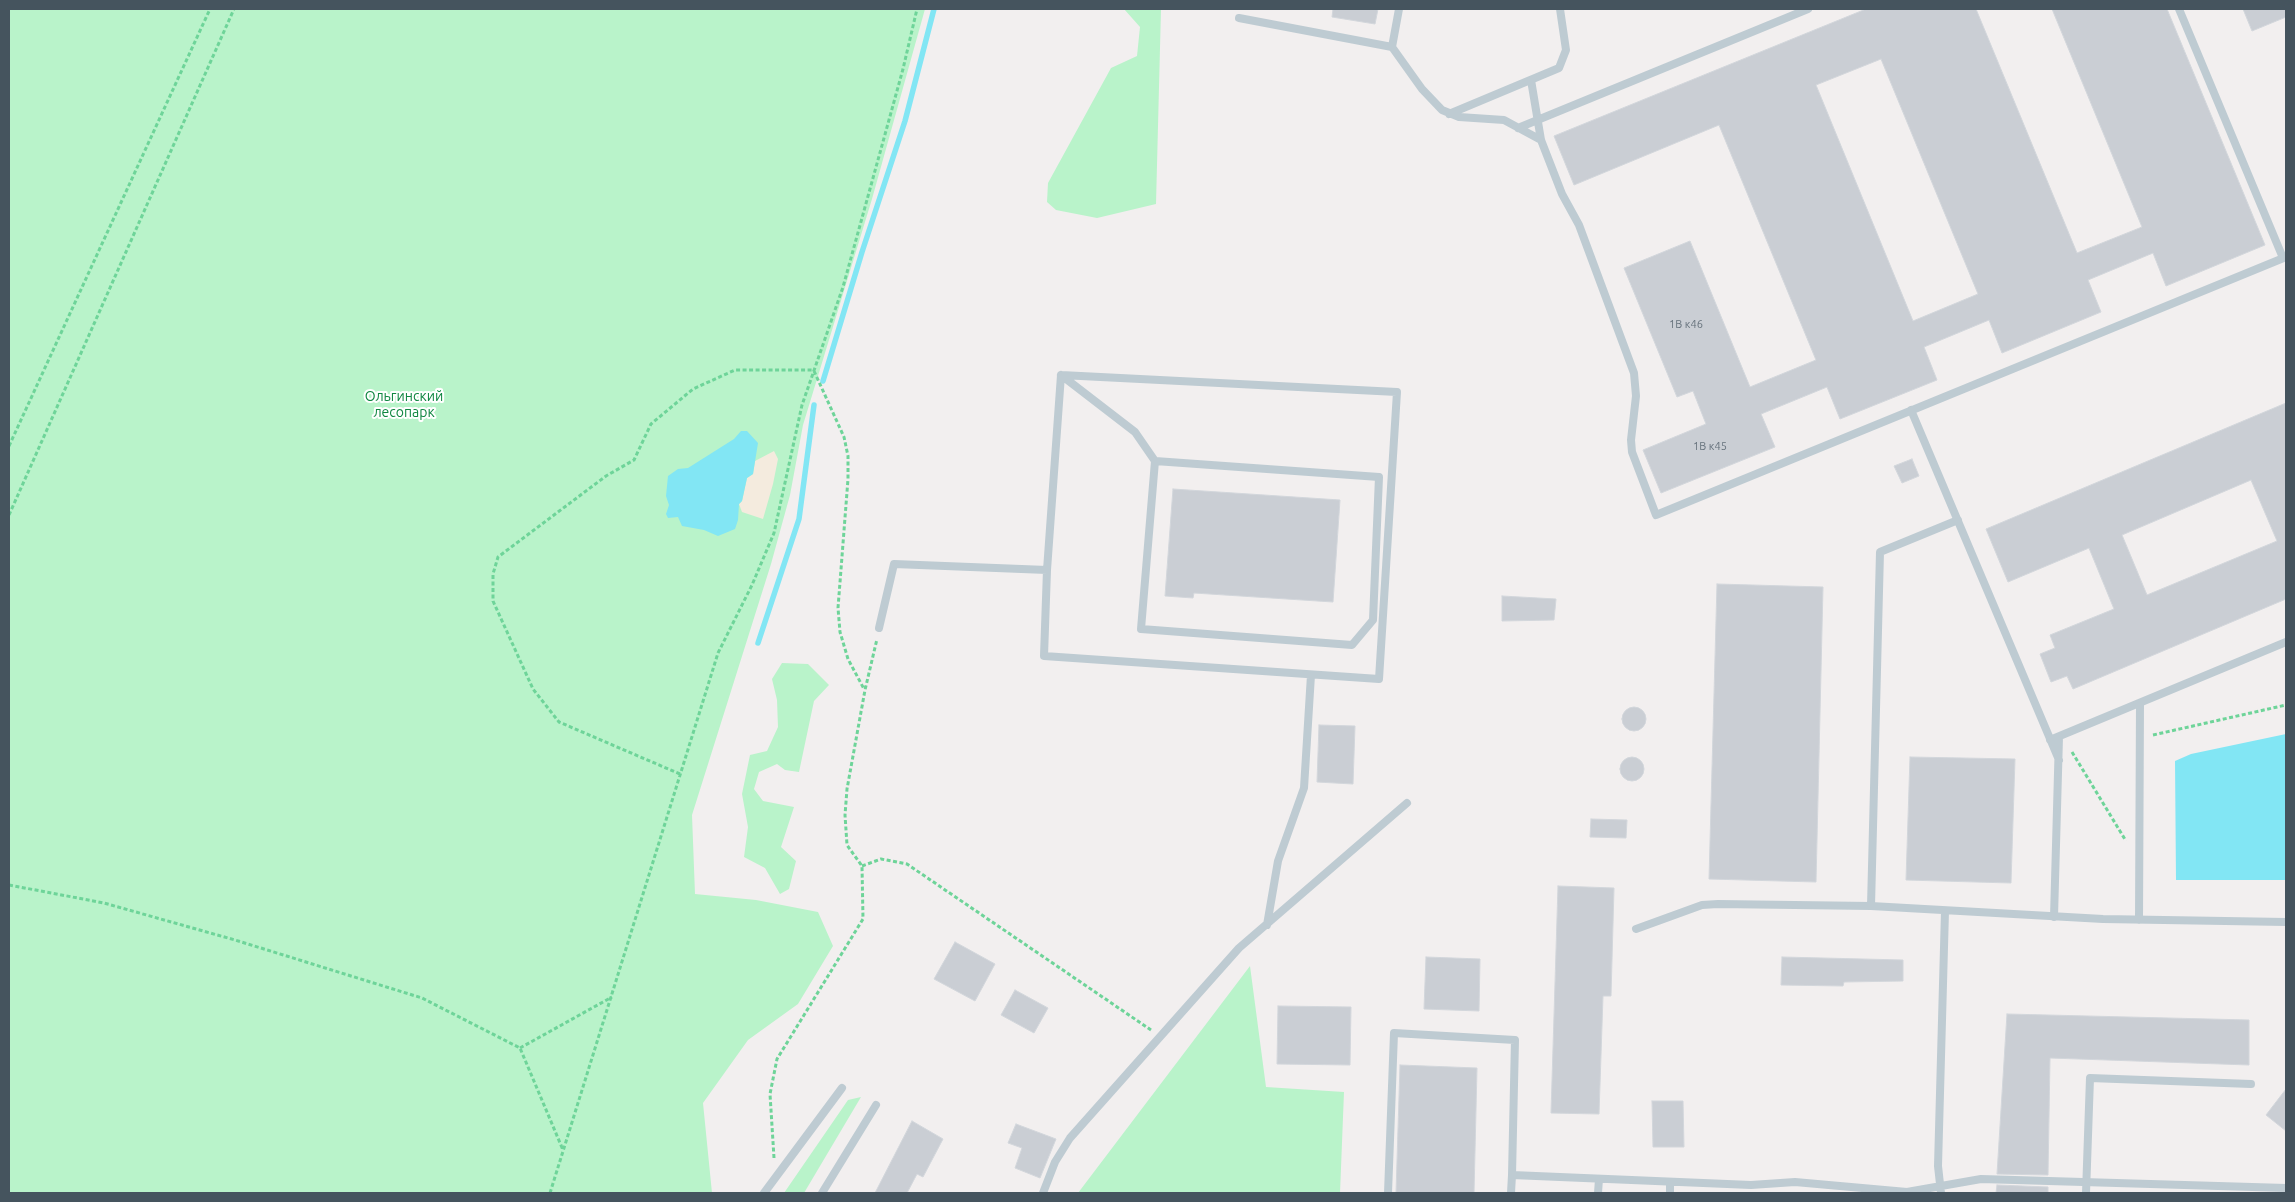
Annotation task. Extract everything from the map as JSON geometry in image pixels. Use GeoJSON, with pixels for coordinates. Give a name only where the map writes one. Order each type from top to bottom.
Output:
{"type":"FeatureCollection","features":[{"type":"Feature","properties":{"kind":"lane"},"geometry":{"type":"LineString","coordinates":[[1392,47],[1399,9]]}},
{"type":"Feature","properties":{"kind":"lane"},"geometry":{"type":"LineString","coordinates":[[1450,114],[1559,68],[1566,50],[1560,9]]}},
{"type":"Feature","properties":{"kind":"lane"},"geometry":{"type":"LineString","coordinates":[[1518,128],[1808,9]]}},
{"type":"Feature","properties":{"kind":"lane"},"geometry":{"type":"LineString","coordinates":[[1530,80],[1541,140],[1562,194],[1579,225],[1631,361],[1636,396],[1631,440],[1632,452],[1656,515],[2285,257],[2179,9]]}},
{"type":"Feature","properties":{"kind":"lane"},"geometry":{"type":"LineString","coordinates":[[1239,18],[1392,47],[1428,96],[1442,110],[1459,117],[1504,120],[1541,140]]}},
{"type":"Feature","properties":{"kind":"lane"},"geometry":{"type":"LineString","coordinates":[[1061,375],[1135,432],[1155,461],[1141,629],[1352,645],[1373,620],[1379,477],[1155,461]]}},
{"type":"Feature","properties":{"kind":"lane"},"geometry":{"type":"LineString","coordinates":[[1061,375],[1397,392],[1379,679],[1044,656],[1047,570],[1061,375]]}},
{"type":"Feature","properties":{"kind":"lane"},"geometry":{"type":"LineString","coordinates":[[1911,410],[2059,760]]}},
{"type":"Feature","properties":{"kind":"lane"},"geometry":{"type":"LineString","coordinates":[[1871,906],[1880,552],[1958,520]]}},
{"type":"Feature","properties":{"kind":"lane"},"geometry":{"type":"LineString","coordinates":[[879,631],[894,564],[1047,570]]}},
{"type":"Feature","properties":{"kind":"lane"},"geometry":{"type":"LineString","coordinates":[[2050,740],[2286,642]]}},
{"type":"Feature","properties":{"kind":"lane"},"geometry":{"type":"LineString","coordinates":[[1267,925],[1278,861],[1304,788],[1311,675]]}},
{"type":"Feature","properties":{"kind":"lane"},"geometry":{"type":"LineString","coordinates":[[2139,920],[2140,703]]}},
{"type":"Feature","properties":{"kind":"lane"},"geometry":{"type":"LineString","coordinates":[[2054,917],[2059,737]]}},
{"type":"Feature","properties":{"kind":"lane"},"geometry":{"type":"LineString","coordinates":[[1043,1193],[1055,1162],[1070,1138],[1240,948],[1406,803]]}},
{"type":"Feature","properties":{"kind":"lane"},"geometry":{"type":"LineString","coordinates":[[1636,929],[1702,905],[1871,906],[2054,917],[2286,922]]}},
{"type":"Feature","properties":{"kind":"lane"},"geometry":{"type":"LineString","coordinates":[[1941,1190],[1938,1166],[1945,911]]}},
{"type":"Feature","properties":{"kind":"lane"},"geometry":{"type":"LineString","coordinates":[[1388,1193],[1394,1033],[1515,1040],[1511,1193]]}},
{"type":"Feature","properties":{"kind":"lane"},"geometry":{"type":"LineString","coordinates":[[2086,1193],[2090,1078],[2251,1084]]}},
{"type":"Feature","properties":{"kind":"lane"},"geometry":{"type":"LineString","coordinates":[[764,1193],[842,1088]]}},
{"type":"Feature","properties":{"kind":"lane"},"geometry":{"type":"LineString","coordinates":[[822,1193],[876,1105]]}},
{"type":"Feature","properties":{"kind":"lane"},"geometry":{"type":"LineString","coordinates":[[1512,1175],[1751,1185],[1795,1182],[1907,1192],[1941,1190],[1981,1179],[2286,1188]]}},
{"type":"Feature","properties":{"kind":"lane"},"geometry":{"type":"LineString","coordinates":[[1598,1193],[1599,1179]]}},
{"type":"Feature","properties":{"kind":"lane"},"geometry":{"type":"LineString","coordinates":[[1670,1182],[1670,1193]]}},
{"type":"Feature","properties":{"kind":"path"},"geometry":{"type":"LineString","coordinates":[[9,446],[210,9]]}},
{"type":"Feature","properties":{"kind":"path"},"geometry":{"type":"LineString","coordinates":[[9,515],[234,9]]}},
{"type":"Feature","properties":{"kind":"path"},"geometry":{"type":"LineString","coordinates":[[550,1193],[718,653],[752,586],[774,533],[802,404],[843,288],[903,69],[917,9]]}},
{"type":"Feature","properties":{"kind":"path"},"geometry":{"type":"LineString","coordinates":[[680,774],[559,722],[533,689],[493,601],[493,574],[498,557],[606,476],[634,460],[651,424],[693,389],[734,370],[814,370]]}},
{"type":"Feature","properties":{"kind":"path"},"geometry":{"type":"LineString","coordinates":[[814,370],[844,437],[848,456],[848,479],[838,608],[840,632],[848,659],[865,690]]}},
{"type":"Feature","properties":{"kind":"path"},"geometry":{"type":"LineString","coordinates":[[776,1178],[770,1094],[777,1059],[863,918],[862,866],[847,845],[845,815],[847,789],[865,690],[879,631]]}},
{"type":"Feature","properties":{"kind":"path"},"geometry":{"type":"LineString","coordinates":[[2140,738],[2286,706]]}},
{"type":"Feature","properties":{"kind":"path"},"geometry":{"type":"LineString","coordinates":[[2059,737],[2078,759],[2139,865]]}},
{"type":"Feature","properties":{"kind":"path"},"geometry":{"type":"LineString","coordinates":[[862,866],[881,859],[907,864],[1161,1036]]}},
{"type":"Feature","properties":{"kind":"path"},"geometry":{"type":"LineString","coordinates":[[9,886],[104,902],[413,995],[520,1048],[563,1150]]}},
{"type":"Feature","properties":{"kind":"path"},"geometry":{"type":"LineString","coordinates":[[520,1048],[612,997]]}},
{"type":"Feature","properties":{"kind":"green space","name":"Ольгинский лесопарк"},"geometry":{"type":"Polygon","coordinates":[[[9,9],[925,9],[872,199],[803,425],[790,495],[771,564],[692,815],[695,894],[756,900],[818,912],[833,946],[798,1004],[748,1040],[703,1103],[712,1193],[9,1193],[9,9]]]}},
{"type":"Feature","properties":{"kind":"green space"},"geometry":{"type":"Polygon","coordinates":[[[1124,9],[1161,9],[1156,204],[1097,218],[1056,210],[1047,202],[1048,183],[1111,68],[1137,56],[1140,27],[1124,9]]]}},
{"type":"Feature","properties":{"kind":"green space"},"geometry":{"type":"Polygon","coordinates":[[[782,663],[808,664],[829,685],[814,701],[799,772],[785,770],[777,764],[759,772],[754,789],[763,801],[794,807],[781,847],[796,861],[789,889],[780,894],[765,868],[744,857],[748,827],[742,794],[750,755],[767,751],[778,727],[777,700],[772,679],[782,663]]]}},
{"type":"Feature","properties":{"kind":"green space"},"geometry":{"type":"Polygon","coordinates":[[[1250,966],[1266,1087],[1344,1092],[1340,1193],[1078,1193],[1250,966]]]}},
{"type":"Feature","properties":{"kind":"green space"},"geometry":{"type":"Polygon","coordinates":[[[861,1097],[804,1193],[784,1193],[848,1100],[861,1097]]]}},
{"type":"Feature","properties":{"kind":"sand"},"geometry":{"type":"Polygon","coordinates":[[[774,451],[778,459],[763,519],[742,512],[739,504],[742,501],[747,478],[753,474],[755,461],[774,451]]]}},
{"type":"Feature","properties":{"kind":"water"},"geometry":{"type":"Polygon","coordinates":[[[741,431],[747,431],[758,443],[753,474],[747,478],[742,501],[739,504],[738,520],[735,529],[718,536],[704,530],[682,526],[678,517],[668,518],[666,514],[669,505],[666,496],[668,476],[678,469],[688,468],[734,439],[741,431]]]}},
{"type":"Feature","properties":{"kind":"water"},"geometry":{"type":"Polygon","coordinates":[[[2286,734],[2286,880],[2176,880],[2175,761],[2191,754],[2286,734]]]}},
{"type":"Feature","properties":{"kind":"building"},"geometry":{"type":"Polygon","coordinates":[[[1333,9],[1378,9],[1375,24],[1332,17],[1333,9]]]}},
{"type":"Feature","properties":{"kind":"building"},"geometry":{"type":"Polygon","coordinates":[[[1866,9],[1976,9],[2077,253],[2142,227],[2052,9],[2167,9],[2265,245],[2166,286],[2153,253],[2088,280],[2101,312],[2002,353],[1989,320],[1924,347],[1937,380],[1840,419],[1827,387],[1761,414],[1775,447],[1661,493],[1643,450],[1706,424],[1693,391],[1677,397],[1624,268],[1690,241],[1750,387],[1816,360],[1719,125],[1574,185],[1554,136],[1866,9]],[[1881,59],[1816,85],[1913,321],[1978,294],[1881,59]]]}},
{"type":"Feature","properties":{"kind":"building"},"geometry":{"type":"Polygon","coordinates":[[[2243,9],[2286,9],[2286,17],[2252,31],[2243,9]]]}},
{"type":"Feature","properties":{"kind":"building"},"geometry":{"type":"Polygon","coordinates":[[[2286,403],[2286,599],[2073,689],[2067,676],[2051,682],[2040,654],[2055,648],[2050,635],[2114,609],[2089,548],[2008,582],[1986,529],[2286,403]],[[2251,480],[2122,535],[2147,595],[2277,541],[2251,480]]]}},
{"type":"Feature","properties":{"kind":"building"},"geometry":{"type":"Polygon","coordinates":[[[1912,459],[1919,476],[1902,483],[1894,466],[1912,459]]]}},
{"type":"Feature","properties":{"kind":"building"},"geometry":{"type":"Polygon","coordinates":[[[1173,489],[1340,500],[1333,602],[1194,593],[1193,598],[1165,596],[1173,489]]]}},
{"type":"Feature","properties":{"kind":"building"},"geometry":{"type":"Polygon","coordinates":[[[1717,584],[1823,587],[1816,882],[1709,879],[1717,584]]]}},
{"type":"Feature","properties":{"kind":"building"},"geometry":{"type":"Polygon","coordinates":[[[1502,596],[1556,599],[1554,620],[1502,621],[1502,596]]]}},
{"type":"Feature","properties":{"kind":"building"},"geometry":{"type":"Polygon","coordinates":[[[1634,707],[1643,710],[1646,719],[1643,728],[1634,731],[1625,728],[1622,719],[1625,710],[1634,707]]]}},
{"type":"Feature","properties":{"kind":"building"},"geometry":{"type":"Polygon","coordinates":[[[1319,725],[1355,726],[1353,784],[1317,782],[1319,725]]]}},
{"type":"Feature","properties":{"kind":"building"},"geometry":{"type":"Polygon","coordinates":[[[1632,757],[1641,760],[1644,769],[1641,778],[1632,781],[1623,778],[1620,769],[1623,760],[1632,757]]]}},
{"type":"Feature","properties":{"kind":"building"},"geometry":{"type":"Polygon","coordinates":[[[1910,757],[2015,759],[2011,883],[1906,880],[1910,757]]]}},
{"type":"Feature","properties":{"kind":"building"},"geometry":{"type":"Polygon","coordinates":[[[1591,819],[1627,820],[1626,838],[1590,837],[1591,819]]]}},
{"type":"Feature","properties":{"kind":"building"},"geometry":{"type":"Polygon","coordinates":[[[1558,886],[1614,888],[1611,996],[1603,996],[1599,1114],[1551,1113],[1558,886]]]}},
{"type":"Feature","properties":{"kind":"building"},"geometry":{"type":"Polygon","coordinates":[[[955,942],[995,964],[975,1001],[934,979],[955,942]]]}},
{"type":"Feature","properties":{"kind":"building"},"geometry":{"type":"Polygon","coordinates":[[[1426,957],[1480,959],[1479,1011],[1424,1009],[1426,957]]]}},
{"type":"Feature","properties":{"kind":"building"},"geometry":{"type":"Polygon","coordinates":[[[1782,957],[1903,960],[1903,981],[1844,982],[1843,986],[1781,985],[1782,957]]]}},
{"type":"Feature","properties":{"kind":"building"},"geometry":{"type":"Polygon","coordinates":[[[1015,990],[1048,1008],[1034,1033],[1001,1015],[1015,990]]]}},
{"type":"Feature","properties":{"kind":"building"},"geometry":{"type":"Polygon","coordinates":[[[1278,1006],[1351,1007],[1350,1065],[1277,1064],[1278,1006]]]}},
{"type":"Feature","properties":{"kind":"building"},"geometry":{"type":"Polygon","coordinates":[[[2007,1014],[2249,1020],[2249,1065],[2050,1058],[2048,1175],[1997,1174],[2007,1014]]]}},
{"type":"Feature","properties":{"kind":"building"},"geometry":{"type":"Polygon","coordinates":[[[1400,1065],[1477,1068],[1474,1193],[1396,1193],[1400,1065]]]}},
{"type":"Feature","properties":{"kind":"building"},"geometry":{"type":"Polygon","coordinates":[[[2286,1089],[2286,1131],[2266,1115],[2286,1089]]]}},
{"type":"Feature","properties":{"kind":"building"},"geometry":{"type":"Polygon","coordinates":[[[1652,1101],[1683,1101],[1684,1147],[1653,1147],[1652,1101]]]}},
{"type":"Feature","properties":{"kind":"building"},"geometry":{"type":"Polygon","coordinates":[[[912,1121],[943,1139],[923,1177],[917,1174],[907,1193],[875,1193],[912,1121]]]}},
{"type":"Feature","properties":{"kind":"building"},"geometry":{"type":"Polygon","coordinates":[[[1016,1124],[1056,1139],[1040,1178],[1015,1168],[1022,1148],[1008,1143],[1016,1124]]]}},
{"type":"Feature","properties":{"kind":"building"},"geometry":{"type":"Polygon","coordinates":[[[1997,1185],[2048,1187],[2048,1193],[1996,1193],[1997,1185]]]}},
{"type":"Feature","properties":{"kind":"waterway"},"geometry":{"type":"LineString","coordinates":[[823,381],[862,252],[905,121],[934,9]]}},
{"type":"Feature","properties":{"kind":"waterway"},"geometry":{"type":"LineString","coordinates":[[758,643],[799,519],[814,405]]}}]}
